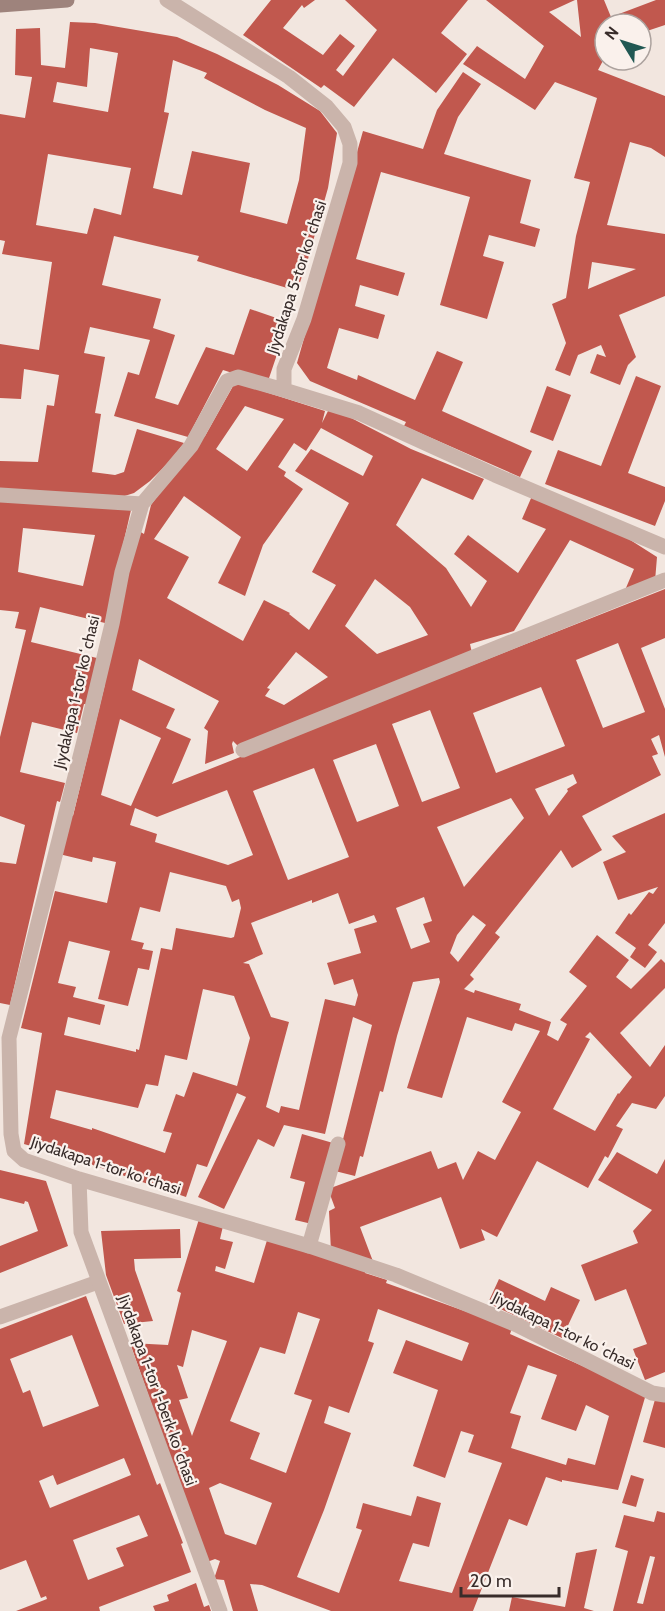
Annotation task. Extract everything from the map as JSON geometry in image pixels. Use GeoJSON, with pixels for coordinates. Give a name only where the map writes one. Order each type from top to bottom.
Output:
{"type":"FeatureCollection","features":[{"type":"Feature","properties":{"kind":"street"},"geometry":{"type":"LineString","coordinates":[[0,5],[67,0]]}},
{"type":"Feature","properties":{"kind":"street","name":"Jiydakapa 5-tor koʻchasi"},"geometry":{"type":"LineString","coordinates":[[167,0],[289,77],[327,107],[344,127],[350,144],[350,163],[304,319],[284,369],[284,390]]}},
{"type":"Feature","properties":{"kind":"street","name":"Jiydakapa 1-tor koʻchasi"},"geometry":{"type":"LineString","coordinates":[[284,390],[238,377],[227,381],[190,446],[142,504],[122,572],[112,624],[86,729],[4,1037],[14,1150],[24,1160],[79,1179],[309,1246],[396,1275],[517,1325],[652,1393],[665,1395]]}},
{"type":"Feature","properties":{"kind":"street"},"geometry":{"type":"LineString","coordinates":[[284,390],[359,413],[495,475],[665,547]]}},
{"type":"Feature","properties":{"kind":"street"},"geometry":{"type":"LineString","coordinates":[[0,495],[142,504]]}},
{"type":"Feature","properties":{"kind":"street"},"geometry":{"type":"LineString","coordinates":[[243,750],[665,580]]}},
{"type":"Feature","properties":{"kind":"street"},"geometry":{"type":"LineString","coordinates":[[309,1246],[338,1144]]}},
{"type":"Feature","properties":{"kind":"street","name":"Jiydakapa 1-tor 1-berk koʻchasi"},"geometry":{"type":"LineString","coordinates":[[79,1179],[81,1232],[220,1611]]}},
{"type":"Feature","properties":{"kind":"street"},"geometry":{"type":"LineString","coordinates":[[0,1317],[98,1282]]}},
{"type":"Feature","properties":{"kind":"building"},"geometry":{"type":"Polygon","coordinates":[[[271,0],[315,0],[304,8],[302,5],[283,28],[323,55],[340,34],[355,46],[336,70],[343,76],[377,30],[345,0],[468,0],[441,33],[467,54],[436,93],[393,58],[354,107],[324,85],[321,88],[243,35],[271,0]]]}},
{"type":"Feature","properties":{"kind":"building"},"geometry":{"type":"Polygon","coordinates":[[[486,0],[575,0],[549,12],[581,37],[577,0],[604,0],[609,12],[593,12],[593,72],[603,72],[665,96],[665,157],[651,148],[630,142],[607,225],[665,234],[665,296],[619,315],[636,357],[628,365],[620,385],[590,373],[597,354],[606,357],[601,345],[578,355],[570,376],[555,370],[566,343],[552,304],[566,298],[576,236],[590,182],[574,178],[597,98],[555,82],[535,110],[463,64],[477,46],[525,79],[544,46],[486,0]],[[592,262],[588,289],[636,269],[592,262]]]}},
{"type":"Feature","properties":{"kind":"building"},"geometry":{"type":"Polygon","coordinates":[[[656,0],[665,0],[665,25],[653,29],[653,12],[624,12],[656,0]]]}},
{"type":"Feature","properties":{"kind":"building"},"geometry":{"type":"Polygon","coordinates":[[[70,22],[95,23],[177,37],[217,54],[278,85],[320,111],[337,133],[328,188],[297,291],[197,261],[199,256],[114,236],[102,285],[161,299],[153,328],[175,335],[155,398],[178,405],[206,347],[234,355],[250,309],[288,322],[267,384],[223,370],[188,437],[114,416],[128,372],[139,375],[150,340],[90,327],[84,353],[105,357],[95,413],[101,414],[92,472],[115,475],[124,472],[137,429],[184,443],[150,481],[134,493],[112,500],[0,491],[0,461],[38,462],[47,405],[54,406],[59,375],[24,369],[21,399],[0,398],[0,344],[39,350],[52,262],[2,254],[5,241],[0,240],[0,114],[25,118],[32,77],[15,75],[16,29],[40,28],[41,65],[65,68],[70,22]],[[90,48],[87,87],[57,82],[53,102],[108,112],[118,53],[90,48]],[[173,60],[164,112],[169,113],[153,188],[182,195],[192,151],[250,163],[240,212],[287,224],[299,180],[306,128],[265,110],[204,78],[207,73],[173,60]],[[48,154],[36,225],[87,234],[94,208],[121,215],[131,168],[48,154]]]}},
{"type":"Feature","properties":{"kind":"building"},"geometry":{"type":"Polygon","coordinates":[[[463,72],[481,84],[458,117],[444,154],[531,180],[520,223],[540,229],[535,247],[489,235],[483,256],[504,262],[487,319],[440,305],[470,197],[381,172],[356,259],[405,273],[398,296],[360,285],[355,306],[385,315],[378,339],[339,328],[327,368],[357,380],[358,375],[415,400],[437,351],[463,362],[442,411],[532,451],[520,477],[404,426],[406,422],[310,381],[297,363],[363,131],[423,149],[437,110],[463,72]]]}},
{"type":"Feature","properties":{"kind":"building"},"geometry":{"type":"Polygon","coordinates":[[[636,376],[661,386],[628,473],[665,487],[665,501],[655,526],[545,484],[558,450],[601,466],[636,376]]]}},
{"type":"Feature","properties":{"kind":"building"},"geometry":{"type":"Polygon","coordinates":[[[237,379],[256,389],[325,411],[322,423],[330,407],[411,449],[484,479],[473,500],[422,478],[396,525],[446,568],[471,607],[487,581],[454,554],[468,535],[518,573],[546,529],[522,519],[532,496],[624,536],[657,557],[655,581],[623,595],[634,569],[570,540],[514,631],[470,644],[472,653],[240,748],[233,741],[234,753],[205,764],[208,731],[204,728],[219,701],[139,659],[132,690],[175,709],[166,728],[191,739],[172,784],[665,589],[665,638],[641,648],[665,709],[665,757],[659,735],[651,739],[658,754],[652,756],[661,775],[582,816],[602,850],[572,868],[561,850],[495,933],[500,937],[470,975],[474,979],[464,989],[474,993],[475,990],[521,1004],[519,1010],[551,1022],[547,1035],[558,1041],[567,1024],[560,1020],[587,986],[569,972],[597,935],[629,960],[616,977],[631,989],[661,959],[665,963],[665,988],[620,1033],[650,1067],[665,1045],[665,1096],[656,1109],[632,1103],[616,1126],[623,1129],[608,1158],[605,1156],[588,1188],[537,1161],[497,1237],[481,1229],[485,1240],[460,1249],[441,1197],[360,1227],[374,1264],[331,1251],[329,1211],[335,1208],[328,1189],[431,1151],[438,1169],[456,1162],[463,1180],[478,1151],[495,1160],[521,1112],[502,1102],[540,1031],[515,1023],[512,1031],[467,1017],[442,1098],[407,1088],[440,982],[439,978],[413,982],[383,1092],[380,1091],[363,1157],[360,1156],[355,1176],[335,1171],[372,1025],[353,1017],[325,1134],[284,1125],[274,1147],[258,1139],[224,1209],[198,1197],[246,1097],[237,1093],[207,1167],[197,1164],[186,1197],[24,1144],[42,1033],[21,1028],[55,891],[107,903],[116,862],[93,857],[92,862],[59,854],[68,814],[73,816],[105,684],[100,683],[139,531],[144,534],[151,505],[186,456],[205,436],[237,379]],[[245,406],[216,449],[247,471],[284,419],[245,406]],[[321,428],[306,451],[294,443],[278,467],[286,472],[284,476],[303,489],[263,545],[245,596],[218,583],[241,537],[184,496],[154,539],[189,557],[167,598],[243,641],[264,600],[290,613],[309,630],[336,585],[312,572],[349,503],[295,471],[311,449],[363,476],[373,456],[321,428]],[[375,579],[345,626],[377,654],[428,635],[410,607],[375,579]],[[618,643],[576,660],[603,728],[645,712],[618,643]],[[296,652],[267,688],[270,689],[265,696],[284,705],[328,677],[296,652]],[[541,687],[473,713],[496,773],[565,746],[541,687]],[[430,710],[392,724],[422,802],[460,788],[430,710]],[[120,719],[101,795],[131,806],[161,738],[120,719]],[[376,744],[333,760],[357,822],[399,806],[376,744]],[[314,768],[253,791],[288,880],[349,857],[314,768]],[[573,774],[535,789],[549,816],[568,791],[567,789],[577,783],[573,774]],[[227,790],[157,817],[135,808],[130,825],[157,834],[155,842],[228,865],[253,855],[227,790]],[[511,798],[437,827],[464,887],[524,818],[511,798]],[[170,872],[160,912],[140,907],[131,940],[144,943],[142,949],[153,951],[149,970],[138,968],[128,1006],[98,999],[110,951],[69,941],[58,983],[76,987],[73,997],[105,1005],[100,1025],[68,1017],[64,1035],[136,1052],[136,1049],[139,1050],[161,948],[172,950],[176,928],[234,937],[241,908],[239,899],[232,902],[226,886],[170,872]],[[338,893],[312,903],[312,900],[251,923],[263,954],[243,963],[249,964],[271,1017],[289,1022],[266,1107],[279,1113],[281,1106],[299,1110],[325,999],[355,1006],[358,995],[353,979],[334,985],[327,963],[361,953],[354,929],[377,922],[374,915],[349,924],[338,893]],[[424,897],[396,908],[411,949],[430,942],[423,924],[432,921],[424,897]],[[473,915],[457,935],[450,953],[458,962],[486,925],[473,915]],[[203,989],[187,1060],[165,1055],[158,1086],[146,1084],[138,1108],[56,1090],[50,1118],[92,1130],[92,1128],[165,1153],[172,1133],[163,1131],[176,1094],[184,1097],[193,1072],[237,1086],[250,1038],[234,996],[203,989]],[[590,1032],[585,1037],[590,1039],[553,1109],[595,1131],[618,1093],[632,1077],[590,1032]]]}},
{"type":"Feature","properties":{"kind":"building"},"geometry":{"type":"Polygon","coordinates":[[[547,386],[571,395],[553,441],[530,432],[547,386]]]}},
{"type":"Feature","properties":{"kind":"building"},"geometry":{"type":"Polygon","coordinates":[[[0,499],[131,510],[105,623],[40,607],[31,642],[101,659],[90,705],[84,704],[77,733],[32,722],[20,772],[65,783],[60,802],[57,801],[10,1005],[0,1003],[0,862],[16,864],[25,825],[0,816],[0,737],[26,630],[15,628],[19,612],[0,610],[0,499]],[[23,528],[18,572],[83,586],[95,535],[23,528]]]}},
{"type":"Feature","properties":{"kind":"building"},"geometry":{"type":"Polygon","coordinates":[[[665,813],[665,923],[648,945],[657,952],[645,968],[630,957],[636,948],[615,933],[629,913],[631,915],[649,892],[653,894],[658,887],[618,900],[603,862],[626,852],[612,836],[665,813]]]}},
{"type":"Feature","properties":{"kind":"building"},"geometry":{"type":"Polygon","coordinates":[[[302,1134],[333,1143],[312,1224],[295,1220],[305,1182],[290,1178],[302,1134]]]}},
{"type":"Feature","properties":{"kind":"building"},"geometry":{"type":"Polygon","coordinates":[[[617,1152],[657,1174],[665,1159],[665,1372],[645,1380],[633,1349],[647,1344],[626,1289],[595,1301],[581,1265],[638,1243],[633,1231],[652,1210],[598,1180],[617,1152]]]}},
{"type":"Feature","properties":{"kind":"building"},"geometry":{"type":"Polygon","coordinates":[[[0,1170],[46,1181],[68,1246],[0,1273],[0,1246],[38,1231],[28,1202],[25,1201],[24,1204],[0,1198],[0,1170]]]}},
{"type":"Feature","properties":{"kind":"building"},"geometry":{"type":"Polygon","coordinates":[[[199,1219],[223,1226],[220,1239],[233,1242],[225,1269],[216,1266],[215,1271],[254,1283],[268,1237],[367,1267],[365,1273],[387,1280],[386,1283],[512,1328],[510,1334],[646,1394],[618,1490],[562,1480],[562,1482],[546,1477],[527,1526],[509,1519],[473,1611],[331,1611],[262,1585],[250,1584],[258,1611],[233,1611],[224,1580],[214,1579],[220,1561],[215,1559],[207,1562],[130,1343],[168,1345],[181,1293],[177,1291],[199,1219]],[[378,1309],[368,1341],[374,1343],[349,1413],[329,1406],[324,1423],[351,1433],[297,1577],[339,1593],[362,1530],[356,1528],[363,1503],[411,1516],[417,1496],[441,1503],[429,1547],[413,1543],[399,1581],[452,1593],[502,1463],[468,1452],[474,1435],[461,1431],[445,1478],[413,1466],[438,1390],[393,1373],[406,1340],[462,1361],[469,1343],[378,1309]],[[298,1312],[285,1354],[260,1347],[230,1421],[260,1433],[250,1459],[286,1473],[312,1400],[294,1394],[320,1319],[298,1312]],[[192,1330],[183,1367],[177,1365],[188,1398],[179,1400],[192,1436],[227,1341],[192,1330]],[[528,1365],[510,1413],[521,1416],[511,1448],[566,1465],[568,1458],[595,1465],[609,1416],[586,1405],[576,1431],[541,1419],[557,1375],[528,1365]],[[220,1483],[209,1488],[225,1534],[256,1545],[272,1503],[220,1483]]]}},
{"type":"Feature","properties":{"kind":"building"},"geometry":{"type":"Polygon","coordinates":[[[180,1229],[181,1258],[134,1259],[135,1270],[153,1321],[124,1324],[106,1275],[101,1231],[180,1229]]]}},
{"type":"Feature","properties":{"kind":"building"},"geometry":{"type":"Polygon","coordinates":[[[499,1279],[545,1301],[551,1287],[580,1300],[562,1338],[488,1303],[499,1279]]]}},
{"type":"Feature","properties":{"kind":"building"},"geometry":{"type":"Polygon","coordinates":[[[86,1296],[157,1485],[160,1483],[183,1543],[181,1544],[191,1572],[99,1607],[100,1611],[16,1611],[47,1599],[46,1596],[41,1598],[26,1560],[0,1570],[0,1329],[86,1296]],[[72,1335],[10,1359],[23,1393],[30,1390],[43,1427],[99,1406],[72,1335]],[[124,1458],[57,1485],[53,1475],[39,1481],[50,1508],[131,1475],[124,1458]],[[139,1515],[73,1540],[88,1580],[124,1566],[116,1548],[148,1536],[139,1515]]]}},
{"type":"Feature","properties":{"kind":"building"},"geometry":{"type":"Polygon","coordinates":[[[656,1396],[665,1399],[665,1448],[643,1442],[656,1396]]]}},
{"type":"Feature","properties":{"kind":"building"},"geometry":{"type":"Polygon","coordinates":[[[631,1475],[644,1479],[636,1507],[622,1503],[631,1475]]]}},
{"type":"Feature","properties":{"kind":"building"},"geometry":{"type":"Polygon","coordinates":[[[657,1511],[665,1513],[665,1611],[613,1611],[628,1551],[615,1547],[624,1515],[654,1522],[657,1511]],[[650,1556],[637,1603],[643,1604],[655,1557],[650,1556]]]}},
{"type":"Feature","properties":{"kind":"building"},"geometry":{"type":"Polygon","coordinates":[[[597,1549],[584,1608],[594,1611],[509,1611],[512,1597],[565,1607],[576,1553],[597,1549]]]}},
{"type":"Feature","properties":{"kind":"building"},"geometry":{"type":"Polygon","coordinates":[[[196,1583],[204,1607],[209,1605],[211,1611],[155,1611],[153,1606],[169,1601],[167,1595],[196,1583]]]}}]}
